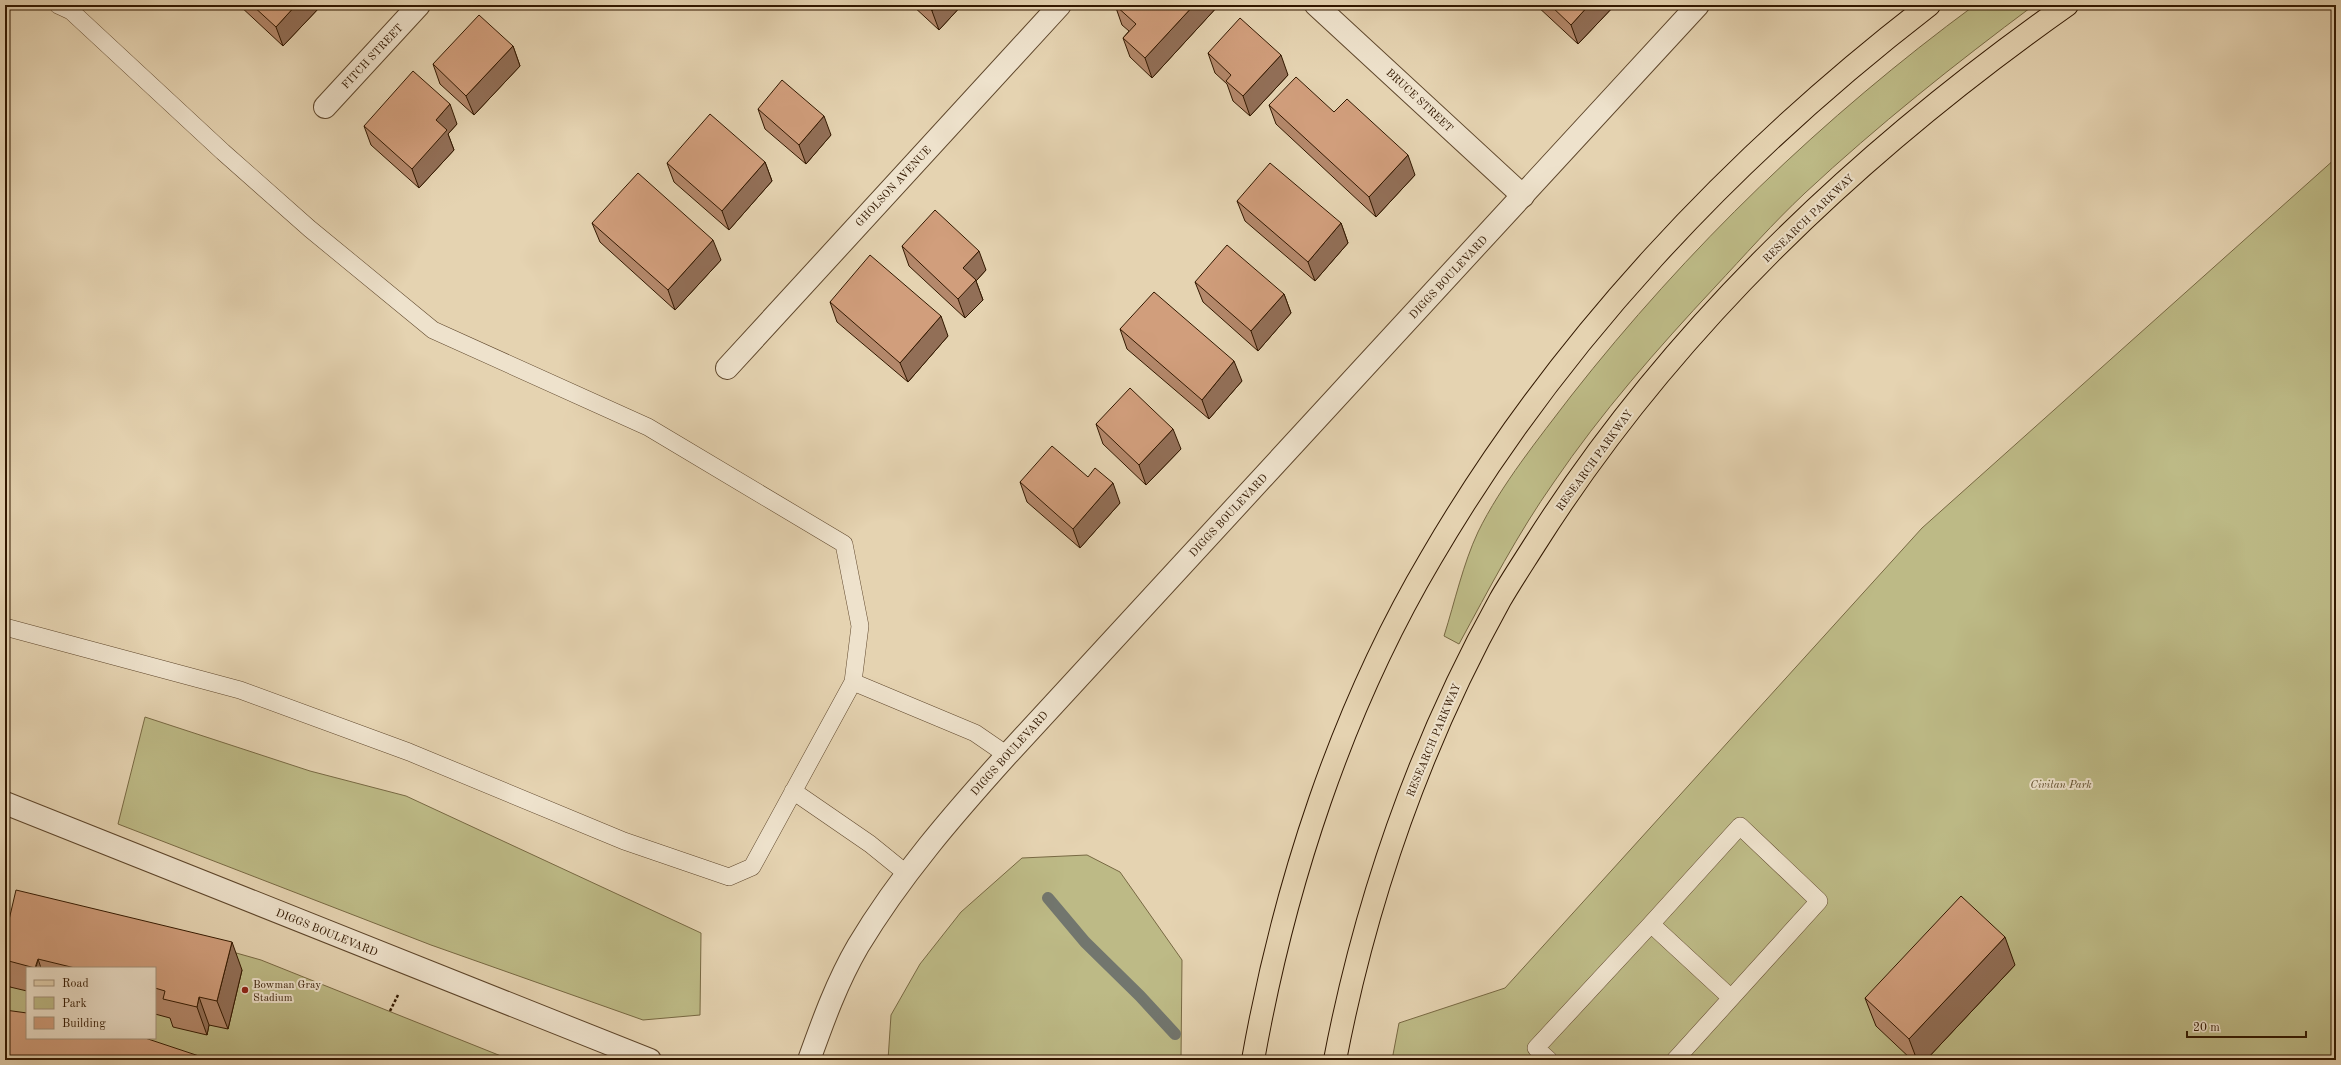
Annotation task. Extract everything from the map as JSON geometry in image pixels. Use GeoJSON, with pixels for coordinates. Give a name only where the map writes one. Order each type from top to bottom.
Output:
{"type":"FeatureCollection","features":[{"type":"Feature","properties":{"kind":"main road"},"geometry":{"type":"LineString","coordinates":[[1253,1060],[1271,968],[1297,871],[1333,764],[1378,659],[1426,566],[1489,465],[1558,368],[1633,280],[1710,197],[1791,120],[1876,46],[1929,5]]}},
{"type":"Feature","properties":{"kind":"main road","name":"RESEARCH PARKWAY"},"geometry":{"type":"LineString","coordinates":[[1335,1060],[1346,1001],[1375,894],[1409,793],[1452,693],[1500,599],[1560,504],[1622,418],[1694,334],[1768,254],[1846,180],[1928,109],[2067,5]]}},
{"type":"Feature","properties":{"kind":"street","name":"FITCH STREET"},"geometry":{"type":"LineString","coordinates":[[325,106],[419,5]]}},
{"type":"Feature","properties":{"kind":"street","name":"GHOLSON AVENUE"},"geometry":{"type":"LineString","coordinates":[[726,368],[1060,5]]}},
{"type":"Feature","properties":{"kind":"street","name":"BRUCE STREET"},"geometry":{"type":"LineString","coordinates":[[1316,5],[1523,196]]}},
{"type":"Feature","properties":{"kind":"street","name":"DIGGS BOULEVARD"},"geometry":{"type":"LineString","coordinates":[[809,1060],[836,990],[858,947],[929,844],[1007,755],[1698,5]]}},
{"type":"Feature","properties":{"kind":"street","name":"DIGGS BOULEVARD"},"geometry":{"type":"LineString","coordinates":[[5,803],[650,1060]]}},
{"type":"Feature","properties":{"kind":"lane"},"geometry":{"type":"LineString","coordinates":[[5,627],[240,690],[409,752],[624,841],[729,877],[752,867],[853,682],[860,626],[844,544],[648,427],[433,330],[310,229],[71,12],[58,5]]}},
{"type":"Feature","properties":{"kind":"lane"},"geometry":{"type":"LineString","coordinates":[[853,682],[974,733],[1007,755]]}},
{"type":"Feature","properties":{"kind":"lane"},"geometry":{"type":"LineString","coordinates":[[794,791],[870,844],[907,874]]}},
{"type":"Feature","properties":{"kind":"lane"},"geometry":{"type":"LineString","coordinates":[[1549,1060],[1536,1048],[1740,826],[1819,900],[1730,997],[1675,1060]]}},
{"type":"Feature","properties":{"kind":"lane"},"geometry":{"type":"LineString","coordinates":[[1651,924],[1730,997]]}},
{"type":"Feature","properties":{"kind":"green space"},"geometry":{"type":"Polygon","coordinates":[[[1975,5],[2034,5],[1946,72],[1860,143],[1782,216],[1693,310],[1610,406],[1572,456],[1516,541],[1459,644],[1444,636],[1468,557],[1487,514],[1509,479],[1534,445],[1615,341],[1710,237],[1811,139],[1919,48],[1975,5]]]}},
{"type":"Feature","properties":{"kind":"green space","name":"Civitan Park"},"geometry":{"type":"Polygon","coordinates":[[[2336,158],[2336,1060],[1392,1060],[1399,1023],[1505,988],[1922,528],[2336,158]]]}},
{"type":"Feature","properties":{"kind":"green space"},"geometry":{"type":"Polygon","coordinates":[[[145,717],[310,771],[406,796],[701,933],[700,1015],[643,1020],[431,945],[118,824],[145,717]]]}},
{"type":"Feature","properties":{"kind":"green space"},"geometry":{"type":"Polygon","coordinates":[[[1087,855],[1120,872],[1182,960],[1181,1060],[888,1060],[891,1015],[920,964],[961,912],[1022,858],[1087,855]]]}},
{"type":"Feature","properties":{"kind":"green space","name":"Bowman Gray Stadium"},"geometry":{"type":"Polygon","coordinates":[[[46,907],[123,921],[261,960],[511,1060],[5,1060],[5,914],[46,907]]]}},
{"type":"Feature","properties":{"kind":"building"},"geometry":{"type":"Polygon","coordinates":[[[252,5],[296,5],[276,27],[252,5]]]}},
{"type":"Feature","properties":{"kind":"building"},"geometry":{"type":"Polygon","coordinates":[[[926,5],[937,5],[932,11],[926,5]]]}},
{"type":"Feature","properties":{"kind":"building"},"geometry":{"type":"Polygon","coordinates":[[[1115,5],[1194,5],[1145,58],[1123,38],[1136,24],[1115,5]]]}},
{"type":"Feature","properties":{"kind":"building"},"geometry":{"type":"Polygon","coordinates":[[[1550,5],[1589,5],[1571,25],[1550,5]]]}},
{"type":"Feature","properties":{"kind":"building"},"geometry":{"type":"Polygon","coordinates":[[[479,15],[513,46],[466,96],[433,64],[479,15]]]}},
{"type":"Feature","properties":{"kind":"building"},"geometry":{"type":"Polygon","coordinates":[[[1240,18],[1281,55],[1243,96],[1226,81],[1231,75],[1208,53],[1240,18]]]}},
{"type":"Feature","properties":{"kind":"building"},"geometry":{"type":"Polygon","coordinates":[[[413,71],[450,104],[436,120],[447,130],[412,169],[364,126],[413,71]]]}},
{"type":"Feature","properties":{"kind":"building"},"geometry":{"type":"Polygon","coordinates":[[[1296,77],[1334,112],[1347,99],[1408,155],[1369,197],[1269,105],[1296,77]]]}},
{"type":"Feature","properties":{"kind":"building"},"geometry":{"type":"Polygon","coordinates":[[[782,80],[824,116],[799,145],[758,109],[782,80]]]}},
{"type":"Feature","properties":{"kind":"building"},"geometry":{"type":"Polygon","coordinates":[[[710,114],[765,162],[722,211],[667,163],[710,114]]]}},
{"type":"Feature","properties":{"kind":"building"},"geometry":{"type":"Polygon","coordinates":[[[1270,163],[1341,223],[1308,262],[1237,201],[1270,163]]]}},
{"type":"Feature","properties":{"kind":"building"},"geometry":{"type":"Polygon","coordinates":[[[638,173],[713,240],[668,290],[592,223],[638,173]]]}},
{"type":"Feature","properties":{"kind":"building"},"geometry":{"type":"Polygon","coordinates":[[[935,210],[979,251],[963,268],[976,280],[958,299],[902,246],[935,210]]]}},
{"type":"Feature","properties":{"kind":"building"},"geometry":{"type":"Polygon","coordinates":[[[1227,245],[1284,294],[1251,331],[1195,282],[1227,245]]]}},
{"type":"Feature","properties":{"kind":"building"},"geometry":{"type":"Polygon","coordinates":[[[870,255],[941,316],[900,363],[830,302],[870,255]]]}},
{"type":"Feature","properties":{"kind":"building"},"geometry":{"type":"Polygon","coordinates":[[[1154,292],[1234,361],[1202,400],[1120,329],[1154,292]]]}},
{"type":"Feature","properties":{"kind":"building"},"geometry":{"type":"Polygon","coordinates":[[[1130,388],[1173,429],[1139,465],[1096,424],[1130,388]]]}},
{"type":"Feature","properties":{"kind":"building"},"geometry":{"type":"Polygon","coordinates":[[[1052,446],[1088,477],[1095,468],[1113,483],[1073,529],[1020,482],[1052,446]]]}},
{"type":"Feature","properties":{"kind":"building"},"geometry":{"type":"Polygon","coordinates":[[[16,890],[232,942],[217,1001],[199,997],[197,1007],[163,999],[165,991],[156,988],[156,967],[71,967],[38,959],[35,967],[31,967],[5,960],[5,937],[16,890]]]}},
{"type":"Feature","properties":{"kind":"building"},"geometry":{"type":"Polygon","coordinates":[[[1961,896],[2005,937],[1909,1039],[1865,998],[1961,896]]]}},
{"type":"Feature","properties":{"kind":"building"},"geometry":{"type":"Polygon","coordinates":[[[5,1010],[26,1013],[26,1039],[148,1039],[211,1060],[5,1060],[5,1010]]]}},
{"type":"Feature","properties":{"kind":"waterway"},"geometry":{"type":"LineString","coordinates":[[1048,898],[1085,942],[1140,996],[1175,1034]]}},
{"type":"Feature","properties":{"kind":"place","name":"Bowman Gray Stadium"},"geometry":{"type":"Point","coordinates":[245,990]}}]}
